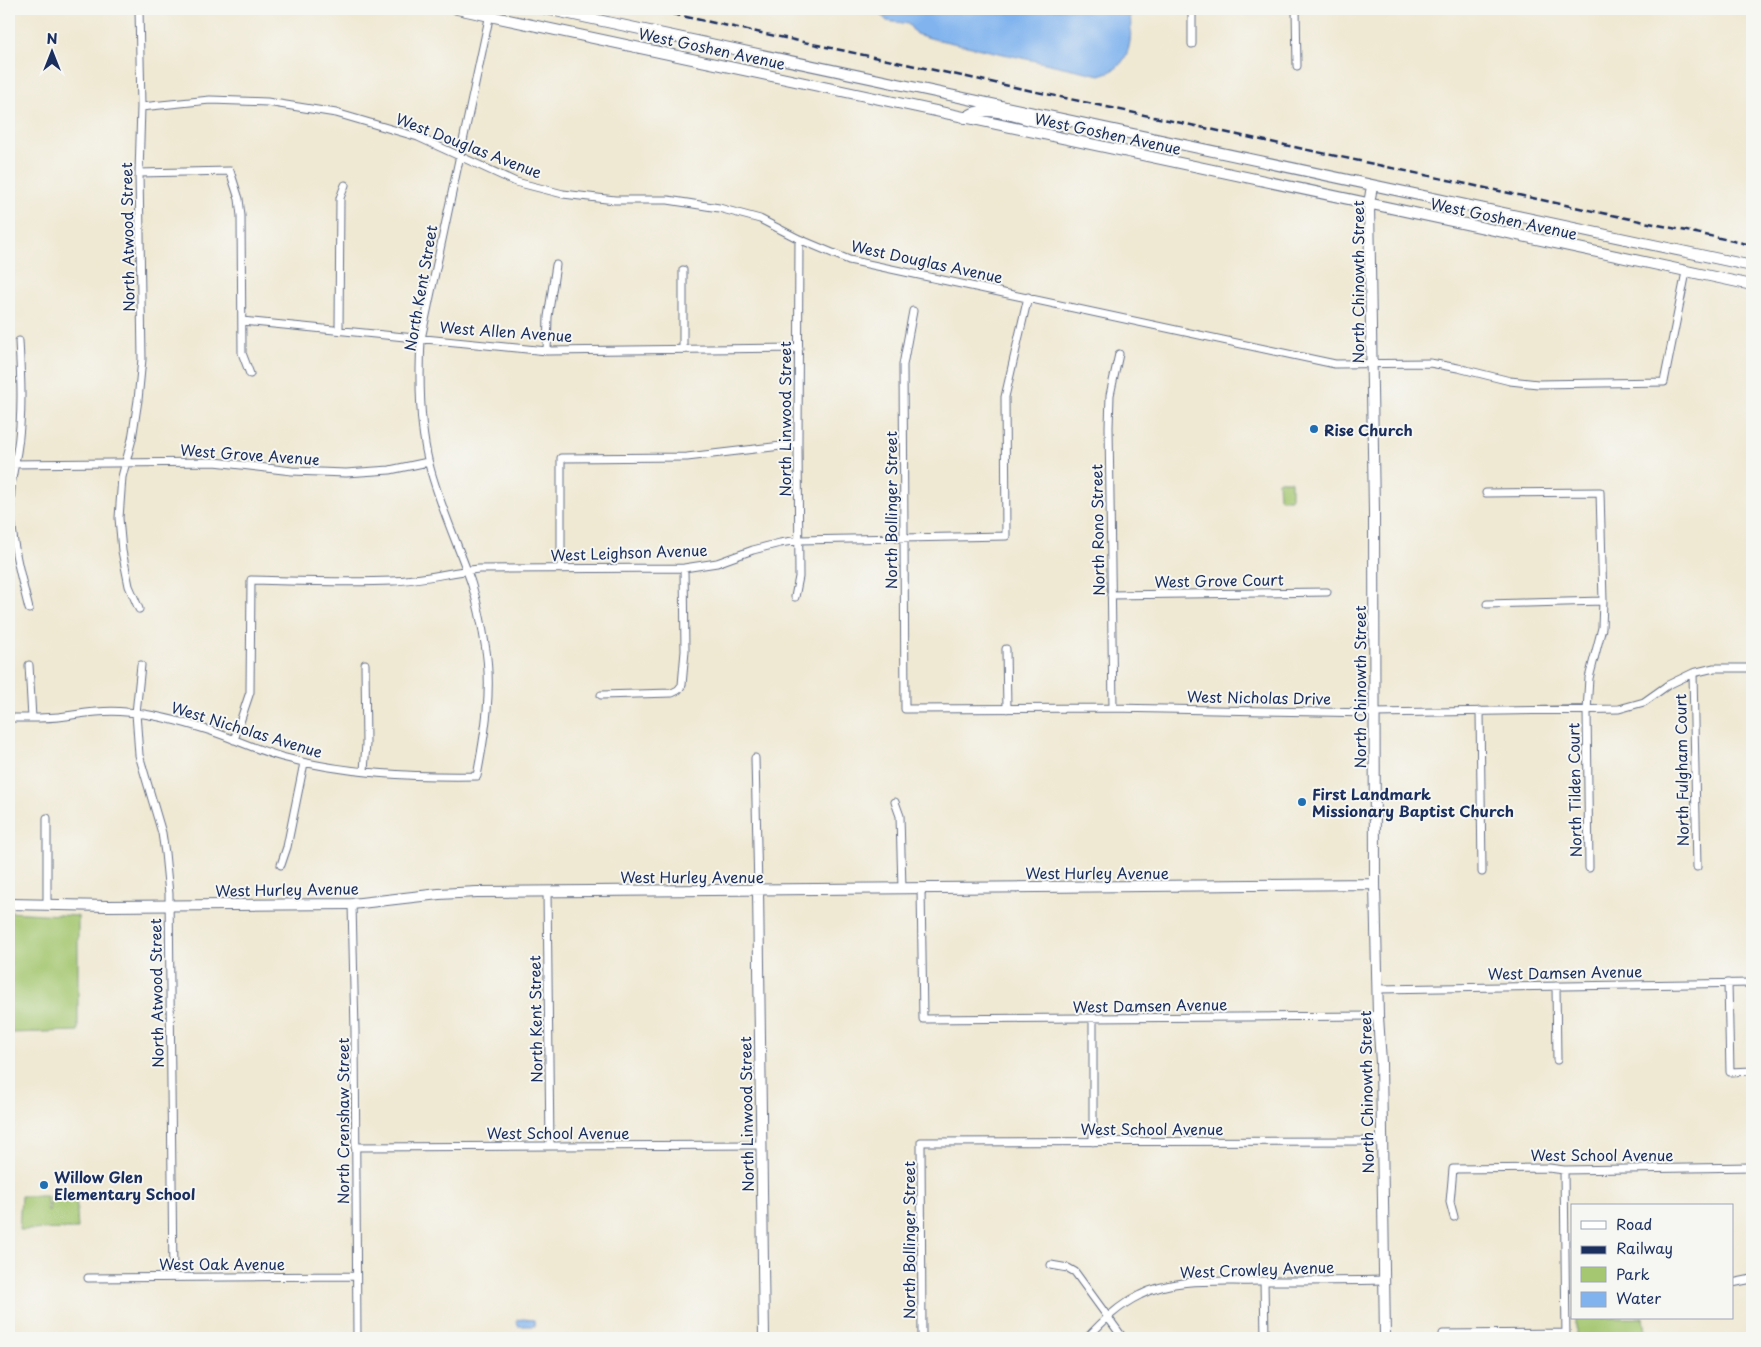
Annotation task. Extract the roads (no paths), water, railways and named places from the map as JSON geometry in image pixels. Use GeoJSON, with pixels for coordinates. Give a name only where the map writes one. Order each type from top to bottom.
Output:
{"type":"FeatureCollection","features":[{"type":"Feature","properties":{"kind":"street","name":"North Atwood Street"},"geometry":{"type":"LineString","coordinates":[[139,9],[142,359],[132,439],[125,463],[119,518],[122,551],[128,577],[139,609]]}},
{"type":"Feature","properties":{"kind":"street","name":"West Goshen Avenue"},"geometry":{"type":"LineString","coordinates":[[457,9],[491,12],[965,118],[1752,285]]}},
{"type":"Feature","properties":{"kind":"street","name":"West Goshen Avenue"},"geometry":{"type":"LineString","coordinates":[[546,9],[1752,266]]}},
{"type":"Feature","properties":{"kind":"street"},"geometry":{"type":"LineString","coordinates":[[1192,9],[1192,44]]}},
{"type":"Feature","properties":{"kind":"street"},"geometry":{"type":"LineString","coordinates":[[1296,9],[1297,66]]}},
{"type":"Feature","properties":{"kind":"street","name":"North Kent Street"},"geometry":{"type":"LineString","coordinates":[[477,776],[486,714],[488,680],[486,645],[471,583],[428,462],[421,409],[420,375],[421,339],[491,12]]}},
{"type":"Feature","properties":{"kind":"street","name":"West Douglas Avenue"},"geometry":{"type":"LineString","coordinates":[[141,107],[210,100],[267,102],[336,113],[418,137],[516,182],[556,193],[615,200],[668,200],[719,208],[760,219],[799,240],[849,260],[1335,364],[1430,363],[1510,381],[1538,384],[1664,382],[1686,272]]}},
{"type":"Feature","properties":{"kind":"street"},"geometry":{"type":"LineString","coordinates":[[965,118],[976,112],[993,112],[1062,126],[1071,122]]}},
{"type":"Feature","properties":{"kind":"street"},"geometry":{"type":"LineString","coordinates":[[139,173],[230,172],[239,199],[241,216],[242,353],[250,374]]}},
{"type":"Feature","properties":{"kind":"street"},"geometry":{"type":"LineString","coordinates":[[339,330],[340,198],[345,186]]}},
{"type":"Feature","properties":{"kind":"street","name":"North Chinowth Street"},"geometry":{"type":"LineString","coordinates":[[1372,186],[1369,204],[1372,364],[1375,884],[1383,1141],[1385,1338]]}},
{"type":"Feature","properties":{"kind":"street","name":"North Linwood Street"},"geometry":{"type":"LineString","coordinates":[[795,597],[799,577],[799,240]]}},
{"type":"Feature","properties":{"kind":"street"},"geometry":{"type":"LineString","coordinates":[[547,351],[548,317],[556,265]]}},
{"type":"Feature","properties":{"kind":"street"},"geometry":{"type":"LineString","coordinates":[[683,270],[683,349]]}},
{"type":"Feature","properties":{"kind":"street","name":"West Leighson Avenue"},"geometry":{"type":"LineString","coordinates":[[234,740],[250,692],[251,580],[393,581],[431,577],[466,570],[684,568],[717,563],[762,548],[799,540],[1006,536],[1005,397],[1028,297]]}},
{"type":"Feature","properties":{"kind":"street","name":"North Bollinger Street"},"geometry":{"type":"LineString","coordinates":[[905,709],[903,365],[914,311]]}},
{"type":"Feature","properties":{"kind":"street","name":"West Allen Avenue"},"geometry":{"type":"LineString","coordinates":[[242,321],[547,351],[799,348]]}},
{"type":"Feature","properties":{"kind":"street"},"geometry":{"type":"LineString","coordinates":[[20,341],[20,411],[17,452],[11,463],[10,511],[14,546],[29,609]]}},
{"type":"Feature","properties":{"kind":"street","name":"North Rono Street"},"geometry":{"type":"LineString","coordinates":[[1113,708],[1109,411],[1110,395],[1119,354]]}},
{"type":"Feature","properties":{"kind":"street"},"geometry":{"type":"LineString","coordinates":[[561,569],[561,458],[687,457],[798,444]]}},
{"type":"Feature","properties":{"kind":"street","name":"West Grove Avenue"},"geometry":{"type":"LineString","coordinates":[[11,463],[215,462],[292,471],[346,473],[390,470],[428,462]]}},
{"type":"Feature","properties":{"kind":"street","name":"North Tilden Court"},"geometry":{"type":"LineString","coordinates":[[1486,493],[1600,492],[1602,628],[1589,678],[1587,711],[1589,868]]}},
{"type":"Feature","properties":{"kind":"street"},"geometry":{"type":"LineString","coordinates":[[601,694],[672,693],[682,685],[686,651],[684,568]]}},
{"type":"Feature","properties":{"kind":"street","name":"West Grove Court"},"geometry":{"type":"LineString","coordinates":[[1111,595],[1327,592]]}},
{"type":"Feature","properties":{"kind":"street"},"geometry":{"type":"LineString","coordinates":[[1487,604],[1603,602]]}},
{"type":"Feature","properties":{"kind":"street"},"geometry":{"type":"LineString","coordinates":[[1006,649],[1007,709]]}},
{"type":"Feature","properties":{"kind":"street"},"geometry":{"type":"LineString","coordinates":[[364,771],[366,744],[365,664]]}},
{"type":"Feature","properties":{"kind":"street"},"geometry":{"type":"LineString","coordinates":[[30,665],[32,718]]}},
{"type":"Feature","properties":{"kind":"street","name":"North Atwood Street"},"geometry":{"type":"LineString","coordinates":[[141,665],[136,713],[140,764],[156,814],[165,853],[169,906],[173,1276]]}},
{"type":"Feature","properties":{"kind":"street","name":"West Nicholas Drive"},"geometry":{"type":"LineString","coordinates":[[905,709],[1113,708],[1374,713],[1587,711],[1619,709],[1644,702],[1668,685],[1693,673],[1714,668],[1752,668]]}},
{"type":"Feature","properties":{"kind":"street","name":"North Fulgham Court"},"geometry":{"type":"LineString","coordinates":[[1693,673],[1697,867]]}},
{"type":"Feature","properties":{"kind":"street","name":"West Nicholas Avenue"},"geometry":{"type":"LineString","coordinates":[[9,718],[65,716],[105,711],[136,713],[188,724],[258,749],[304,762],[416,776],[477,776]]}},
{"type":"Feature","properties":{"kind":"street"},"geometry":{"type":"LineString","coordinates":[[1480,712],[1482,872]]}},
{"type":"Feature","properties":{"kind":"street"},"geometry":{"type":"LineString","coordinates":[[755,758],[758,890]]}},
{"type":"Feature","properties":{"kind":"street"},"geometry":{"type":"LineString","coordinates":[[281,865],[287,847],[304,762]]}},
{"type":"Feature","properties":{"kind":"street"},"geometry":{"type":"LineString","coordinates":[[894,802],[900,816],[902,889]]}},
{"type":"Feature","properties":{"kind":"street"},"geometry":{"type":"LineString","coordinates":[[47,818],[47,905]]}},
{"type":"Feature","properties":{"kind":"street","name":"West Hurley Avenue"},"geometry":{"type":"LineString","coordinates":[[9,904],[169,906],[352,904],[439,894],[477,892],[1375,884]]}},
{"type":"Feature","properties":{"kind":"street","name":"West Damsen Avenue"},"geometry":{"type":"LineString","coordinates":[[921,889],[922,1019],[1378,1016]]}},
{"type":"Feature","properties":{"kind":"street","name":"North Linwood Street"},"geometry":{"type":"LineString","coordinates":[[758,890],[764,1338]]}},
{"type":"Feature","properties":{"kind":"street","name":"North Kent Street"},"geometry":{"type":"LineString","coordinates":[[547,892],[550,1146]]}},
{"type":"Feature","properties":{"kind":"street","name":"North Crenshaw Street"},"geometry":{"type":"LineString","coordinates":[[352,904],[357,1338]]}},
{"type":"Feature","properties":{"kind":"street"},"geometry":{"type":"LineString","coordinates":[[1728,983],[1730,1072],[1752,1071]]}},
{"type":"Feature","properties":{"kind":"street","name":"West Damsen Avenue"},"geometry":{"type":"LineString","coordinates":[[1378,990],[1752,983]]}},
{"type":"Feature","properties":{"kind":"street"},"geometry":{"type":"LineString","coordinates":[[1556,986],[1557,1060]]}},
{"type":"Feature","properties":{"kind":"street"},"geometry":{"type":"LineString","coordinates":[[1093,1019],[1093,1142]]}},
{"type":"Feature","properties":{"kind":"street","name":"West School Avenue"},"geometry":{"type":"LineString","coordinates":[[921,1142],[1383,1141]]}},
{"type":"Feature","properties":{"kind":"street","name":"North Bollinger Street"},"geometry":{"type":"LineString","coordinates":[[921,1142],[922,1338]]}},
{"type":"Feature","properties":{"kind":"street","name":"West School Avenue"},"geometry":{"type":"LineString","coordinates":[[355,1148],[762,1145]]}},
{"type":"Feature","properties":{"kind":"street","name":"West School Avenue"},"geometry":{"type":"LineString","coordinates":[[1454,1217],[1450,1202],[1453,1169],[1549,1168],[1564,1170],[1752,1167]]}},
{"type":"Feature","properties":{"kind":"street"},"geometry":{"type":"LineString","coordinates":[[1443,1334],[1566,1336],[1564,1170]]}},
{"type":"Feature","properties":{"kind":"street"},"geometry":{"type":"LineString","coordinates":[[1051,1265],[1068,1268],[1075,1272],[1123,1338]]}},
{"type":"Feature","properties":{"kind":"street","name":"West Oak Avenue"},"geometry":{"type":"LineString","coordinates":[[88,1278],[356,1276]]}},
{"type":"Feature","properties":{"kind":"street"},"geometry":{"type":"LineString","coordinates":[[1734,1283],[1752,1279]]}},
{"type":"Feature","properties":{"kind":"street","name":"West Crowley Avenue"},"geometry":{"type":"LineString","coordinates":[[1087,1338],[1107,1317],[1124,1304],[1161,1287],[1206,1282],[1384,1280]]}},
{"type":"Feature","properties":{"kind":"street"},"geometry":{"type":"LineString","coordinates":[[1264,1281],[1266,1338]]}},
{"type":"Feature","properties":{"kind":"water"},"geometry":{"type":"Polygon","coordinates":[[[875,9],[1130,9],[1130,41],[1126,57],[1121,63],[1113,70],[1100,75],[916,34],[908,24],[887,21],[875,9]]]}},
{"type":"Feature","properties":{"kind":"water"},"geometry":{"type":"Polygon","coordinates":[[[517,1320],[534,1320],[535,1326],[518,1326],[517,1320]]]}},
{"type":"Feature","properties":{"kind":"railway"},"geometry":{"type":"LineString","coordinates":[[649,9],[1752,245]]}},
{"type":"Feature","properties":{"kind":"place","name":"Rise Church"},"geometry":{"type":"Point","coordinates":[1314,429]}},
{"type":"Feature","properties":{"kind":"place","name":"First Landmark Missionary Baptist Church"},"geometry":{"type":"Point","coordinates":[1302,802]}},
{"type":"Feature","properties":{"kind":"place","name":"Willow Glen Elementary School"},"geometry":{"type":"Point","coordinates":[44,1185]}}]}
